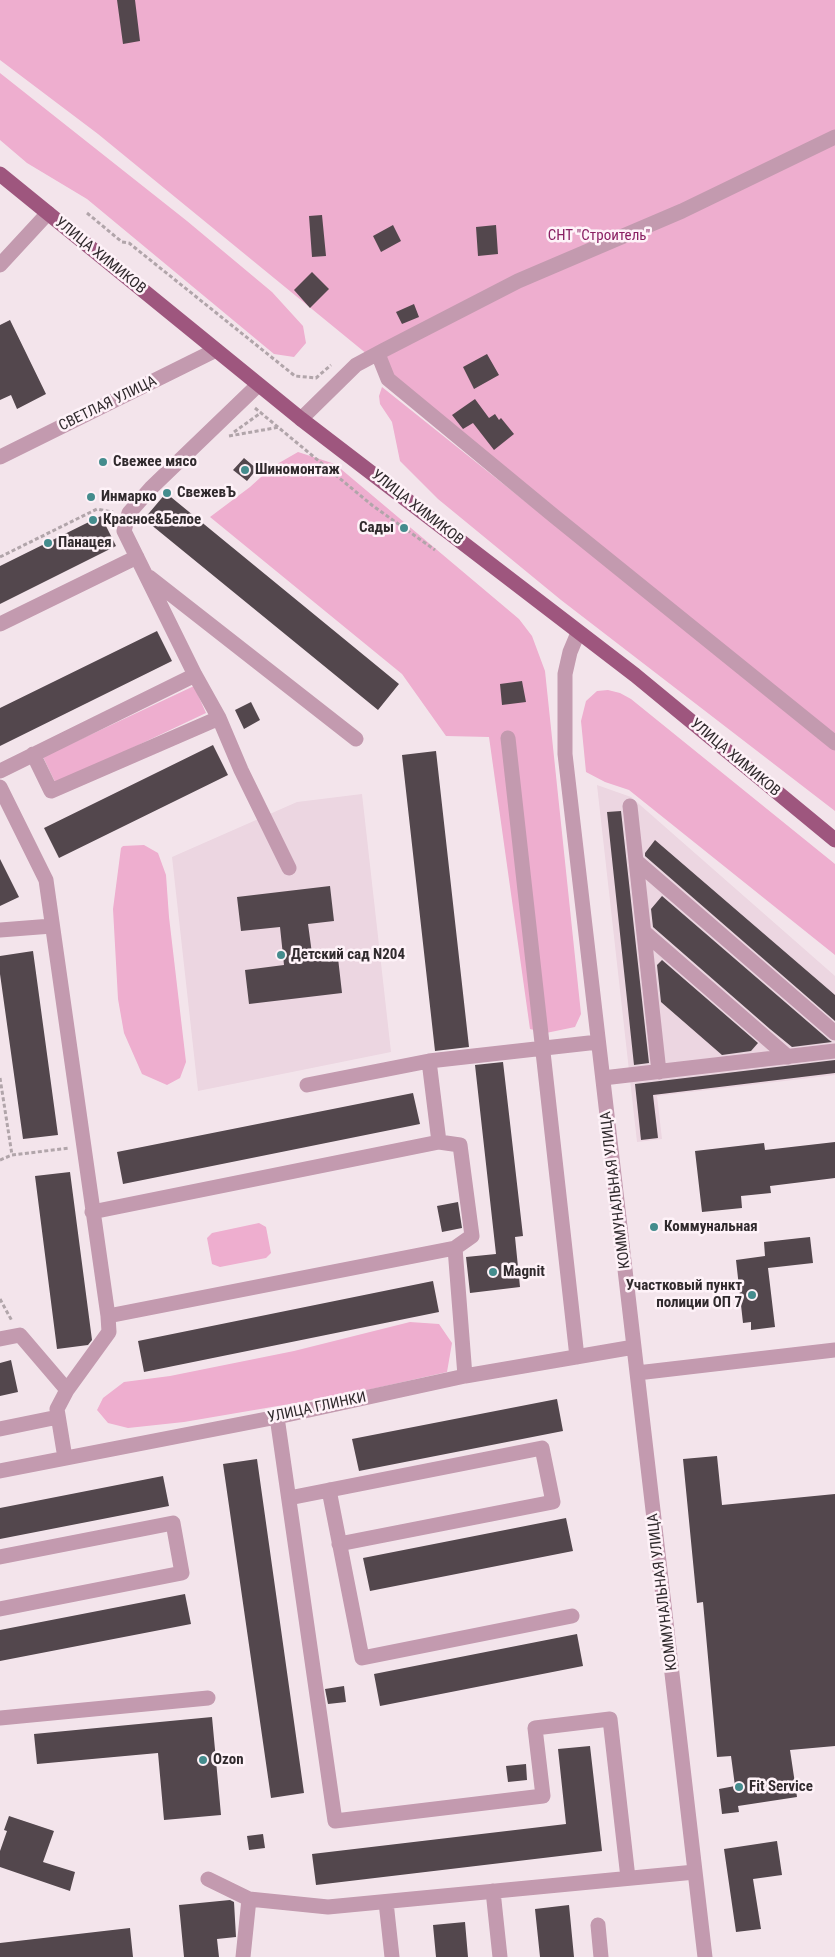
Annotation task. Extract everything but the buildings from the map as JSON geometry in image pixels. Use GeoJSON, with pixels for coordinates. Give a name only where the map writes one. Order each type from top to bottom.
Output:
{"type":"FeatureCollection","features":[{"type":"Feature","properties":{"kind":"main road","name":"УЛИЦА ХИМИКОВ"},"geometry":{"type":"LineString","coordinates":[[0,174],[301,419],[635,675],[835,840]]}},
{"type":"Feature","properties":{"kind":"street"},"geometry":{"type":"LineString","coordinates":[[301,419],[356,366],[378,354],[518,281],[682,211],[835,137]]}},
{"type":"Feature","properties":{"kind":"street"},"geometry":{"type":"LineString","coordinates":[[0,265],[48,213]]}},
{"type":"Feature","properties":{"kind":"street","name":"СВЕТЛАЯ УЛИЦА"},"geometry":{"type":"LineString","coordinates":[[0,457],[216,350]]}},
{"type":"Feature","properties":{"kind":"street"},"geometry":{"type":"LineString","coordinates":[[378,354],[388,379],[835,743]]}},
{"type":"Feature","properties":{"kind":"street"},"geometry":{"type":"LineString","coordinates":[[258,385],[151,488],[129,513],[124,531],[218,718],[241,770],[290,868]]}},
{"type":"Feature","properties":{"kind":"street"},"geometry":{"type":"LineString","coordinates":[[0,624],[137,557]]}},
{"type":"Feature","properties":{"kind":"street"},"geometry":{"type":"LineString","coordinates":[[145,575],[356,739]]}},
{"type":"Feature","properties":{"kind":"street","name":"КОММУНАЛЬНАЯ УЛИЦА"},"geometry":{"type":"LineString","coordinates":[[578,633],[570,652],[565,674],[565,754],[705,1957]]}},
{"type":"Feature","properties":{"kind":"street"},"geometry":{"type":"LineString","coordinates":[[0,770],[195,675]]}},
{"type":"Feature","properties":{"kind":"street"},"geometry":{"type":"LineString","coordinates":[[33,754],[51,791],[218,718]]}},
{"type":"Feature","properties":{"kind":"street"},"geometry":{"type":"LineString","coordinates":[[508,738],[577,1357]]}},
{"type":"Feature","properties":{"kind":"street"},"geometry":{"type":"LineString","coordinates":[[0,787],[46,880],[108,1316],[109,1332],[66,1390],[57,1409],[65,1458]]}},
{"type":"Feature","properties":{"kind":"street"},"geometry":{"type":"LineString","coordinates":[[630,806],[659,1072]]}},
{"type":"Feature","properties":{"kind":"street"},"geometry":{"type":"LineString","coordinates":[[636,861],[835,1033]]}},
{"type":"Feature","properties":{"kind":"street"},"geometry":{"type":"LineString","coordinates":[[0,930],[52,926]]}},
{"type":"Feature","properties":{"kind":"street"},"geometry":{"type":"LineString","coordinates":[[644,932],[788,1056]]}},
{"type":"Feature","properties":{"kind":"street"},"geometry":{"type":"LineString","coordinates":[[307,1086],[429,1061],[598,1042]]}},
{"type":"Feature","properties":{"kind":"street"},"geometry":{"type":"LineString","coordinates":[[603,1078],[835,1051]]}},
{"type":"Feature","properties":{"kind":"street"},"geometry":{"type":"LineString","coordinates":[[429,1061],[438,1142]]}},
{"type":"Feature","properties":{"kind":"street"},"geometry":{"type":"LineString","coordinates":[[92,1212],[438,1142],[460,1145],[472,1236],[455,1248],[108,1316]]}},
{"type":"Feature","properties":{"kind":"street"},"geometry":{"type":"LineString","coordinates":[[455,1248],[465,1376]]}},
{"type":"Feature","properties":{"kind":"street"},"geometry":{"type":"LineString","coordinates":[[0,1339],[20,1335],[66,1390]]}},
{"type":"Feature","properties":{"kind":"street","name":"УЛИЦА ГЛИНКИ"},"geometry":{"type":"LineString","coordinates":[[0,1471],[278,1417],[465,1376],[634,1347]]}},
{"type":"Feature","properties":{"kind":"street"},"geometry":{"type":"LineString","coordinates":[[637,1373],[835,1350]]}},
{"type":"Feature","properties":{"kind":"street"},"geometry":{"type":"LineString","coordinates":[[0,1429],[58,1417]]}},
{"type":"Feature","properties":{"kind":"street"},"geometry":{"type":"LineString","coordinates":[[278,1417],[335,1821],[543,1796],[535,1728],[610,1719],[628,1878]]}},
{"type":"Feature","properties":{"kind":"street"},"geometry":{"type":"LineString","coordinates":[[289,1498],[542,1448],[553,1502],[339,1544]]}},
{"type":"Feature","properties":{"kind":"street"},"geometry":{"type":"LineString","coordinates":[[329,1490],[362,1658],[572,1616]]}},
{"type":"Feature","properties":{"kind":"street"},"geometry":{"type":"LineString","coordinates":[[0,1557],[173,1523],[182,1574],[0,1609]]}},
{"type":"Feature","properties":{"kind":"street"},"geometry":{"type":"LineString","coordinates":[[0,1718],[208,1698]]}},
{"type":"Feature","properties":{"kind":"street"},"geometry":{"type":"LineString","coordinates":[[208,1879],[249,1899],[328,1907],[695,1872]]}},
{"type":"Feature","properties":{"kind":"street"},"geometry":{"type":"LineString","coordinates":[[493,1891],[500,1957]]}},
{"type":"Feature","properties":{"kind":"street"},"geometry":{"type":"LineString","coordinates":[[243,1957],[249,1899]]}},
{"type":"Feature","properties":{"kind":"street"},"geometry":{"type":"LineString","coordinates":[[386,1902],[392,1957]]}},
{"type":"Feature","properties":{"kind":"street"},"geometry":{"type":"LineString","coordinates":[[598,1925],[601,1957]]}},
{"type":"Feature","properties":{"kind":"path"},"geometry":{"type":"LineString","coordinates":[[88,213],[122,242],[129,243],[295,376],[316,378],[339,360]]}},
{"type":"Feature","properties":{"kind":"path"},"geometry":{"type":"LineString","coordinates":[[243,399],[262,412],[373,506],[435,550]]}},
{"type":"Feature","properties":{"kind":"path"},"geometry":{"type":"LineString","coordinates":[[262,412],[228,436],[280,427]]}},
{"type":"Feature","properties":{"kind":"path"},"geometry":{"type":"LineString","coordinates":[[0,557],[98,509],[107,509],[128,517]]}},
{"type":"Feature","properties":{"kind":"path"},"geometry":{"type":"LineString","coordinates":[[0,1078],[12,1155]]}},
{"type":"Feature","properties":{"kind":"path"},"geometry":{"type":"LineString","coordinates":[[0,1160],[12,1155],[83,1146]]}},
{"type":"Feature","properties":{"kind":"path"},"geometry":{"type":"LineString","coordinates":[[0,1299],[20,1335]]}},
{"type":"Feature","properties":{"kind":"shaded area"},"geometry":{"type":"Polygon","coordinates":[[[597,785],[631,797],[835,976],[835,1075],[657,1096],[662,1139],[637,1142],[597,785]]]}},
{"type":"Feature","properties":{"kind":"shaded area","name":"Детский сад N204"},"geometry":{"type":"Polygon","coordinates":[[[362,794],[391,1052],[198,1091],[172,857],[297,802],[362,794]]]}},
{"type":"Feature","properties":{"kind":"green space","name":"СНТ \"Строитель\""},"geometry":{"type":"Polygon","coordinates":[[[0,0],[835,0],[835,737],[98,134],[0,60],[0,0]]]}},
{"type":"Feature","properties":{"kind":"green space"},"geometry":{"type":"Polygon","coordinates":[[[0,73],[187,221],[272,292],[303,326],[306,343],[294,357],[274,354],[87,199],[27,163],[0,140],[0,73]]]}},
{"type":"Feature","properties":{"kind":"green space"},"geometry":{"type":"Polygon","coordinates":[[[382,387],[835,749],[835,811],[561,600],[438,499],[400,461],[392,422],[380,404],[379,396],[382,387]]]}},
{"type":"Feature","properties":{"kind":"green space"},"geometry":{"type":"Polygon","coordinates":[[[298,452],[335,464],[519,619],[532,636],[545,671],[581,1014],[575,1027],[546,1033],[530,1029],[489,737],[446,736],[402,674],[210,517],[250,487],[272,467],[298,452]]]}},
{"type":"Feature","properties":{"kind":"green space"},"geometry":{"type":"Polygon","coordinates":[[[194,686],[206,713],[56,784],[43,757],[194,686]]]}},
{"type":"Feature","properties":{"kind":"green space"},"geometry":{"type":"Polygon","coordinates":[[[608,690],[620,693],[631,699],[835,864],[835,955],[629,790],[605,782],[586,772],[581,721],[586,701],[597,691],[608,690]]]}},
{"type":"Feature","properties":{"kind":"green space"},"geometry":{"type":"Polygon","coordinates":[[[144,845],[158,853],[166,875],[186,1062],[180,1078],[167,1085],[142,1074],[124,1033],[118,999],[113,909],[121,848],[123,846],[144,845]]]}},
{"type":"Feature","properties":{"kind":"green space"},"geometry":{"type":"Polygon","coordinates":[[[259,1223],[266,1227],[271,1253],[266,1258],[220,1267],[212,1264],[207,1238],[212,1233],[259,1223]]]}},
{"type":"Feature","properties":{"kind":"green space"},"geometry":{"type":"Polygon","coordinates":[[[410,1322],[439,1324],[452,1343],[447,1372],[354,1393],[184,1422],[128,1428],[108,1423],[97,1410],[103,1398],[124,1382],[170,1376],[294,1351],[410,1322]]]}},
{"type":"Feature","properties":{"kind":"place","name":"Свежее мясо"},"geometry":{"type":"Point","coordinates":[103,462]}},
{"type":"Feature","properties":{"kind":"place","name":"Шиномонтаж"},"geometry":{"type":"Point","coordinates":[245,470]}},
{"type":"Feature","properties":{"kind":"place","name":"СвежевЪ"},"geometry":{"type":"Point","coordinates":[167,493]}},
{"type":"Feature","properties":{"kind":"place","name":"Инмарко"},"geometry":{"type":"Point","coordinates":[91,497]}},
{"type":"Feature","properties":{"kind":"place","name":"Красное&Белое"},"geometry":{"type":"Point","coordinates":[93,520]}},
{"type":"Feature","properties":{"kind":"place","name":"Сады"},"geometry":{"type":"Point","coordinates":[404,528]}},
{"type":"Feature","properties":{"kind":"place","name":"Панацея"},"geometry":{"type":"Point","coordinates":[48,543]}},
{"type":"Feature","properties":{"kind":"place","name":"Детский сад N204"},"geometry":{"type":"Point","coordinates":[281,955]}},
{"type":"Feature","properties":{"kind":"place","name":"Коммунальная"},"geometry":{"type":"Point","coordinates":[654,1227]}},
{"type":"Feature","properties":{"kind":"place","name":"Magnit"},"geometry":{"type":"Point","coordinates":[493,1272]}},
{"type":"Feature","properties":{"kind":"place","name":"Участковый пункт полиции ОП 7"},"geometry":{"type":"Point","coordinates":[752,1295]}},
{"type":"Feature","properties":{"kind":"place","name":"Ozon"},"geometry":{"type":"Point","coordinates":[203,1760]}},
{"type":"Feature","properties":{"kind":"place","name":"Fit Service"},"geometry":{"type":"Point","coordinates":[739,1787]}}]}
